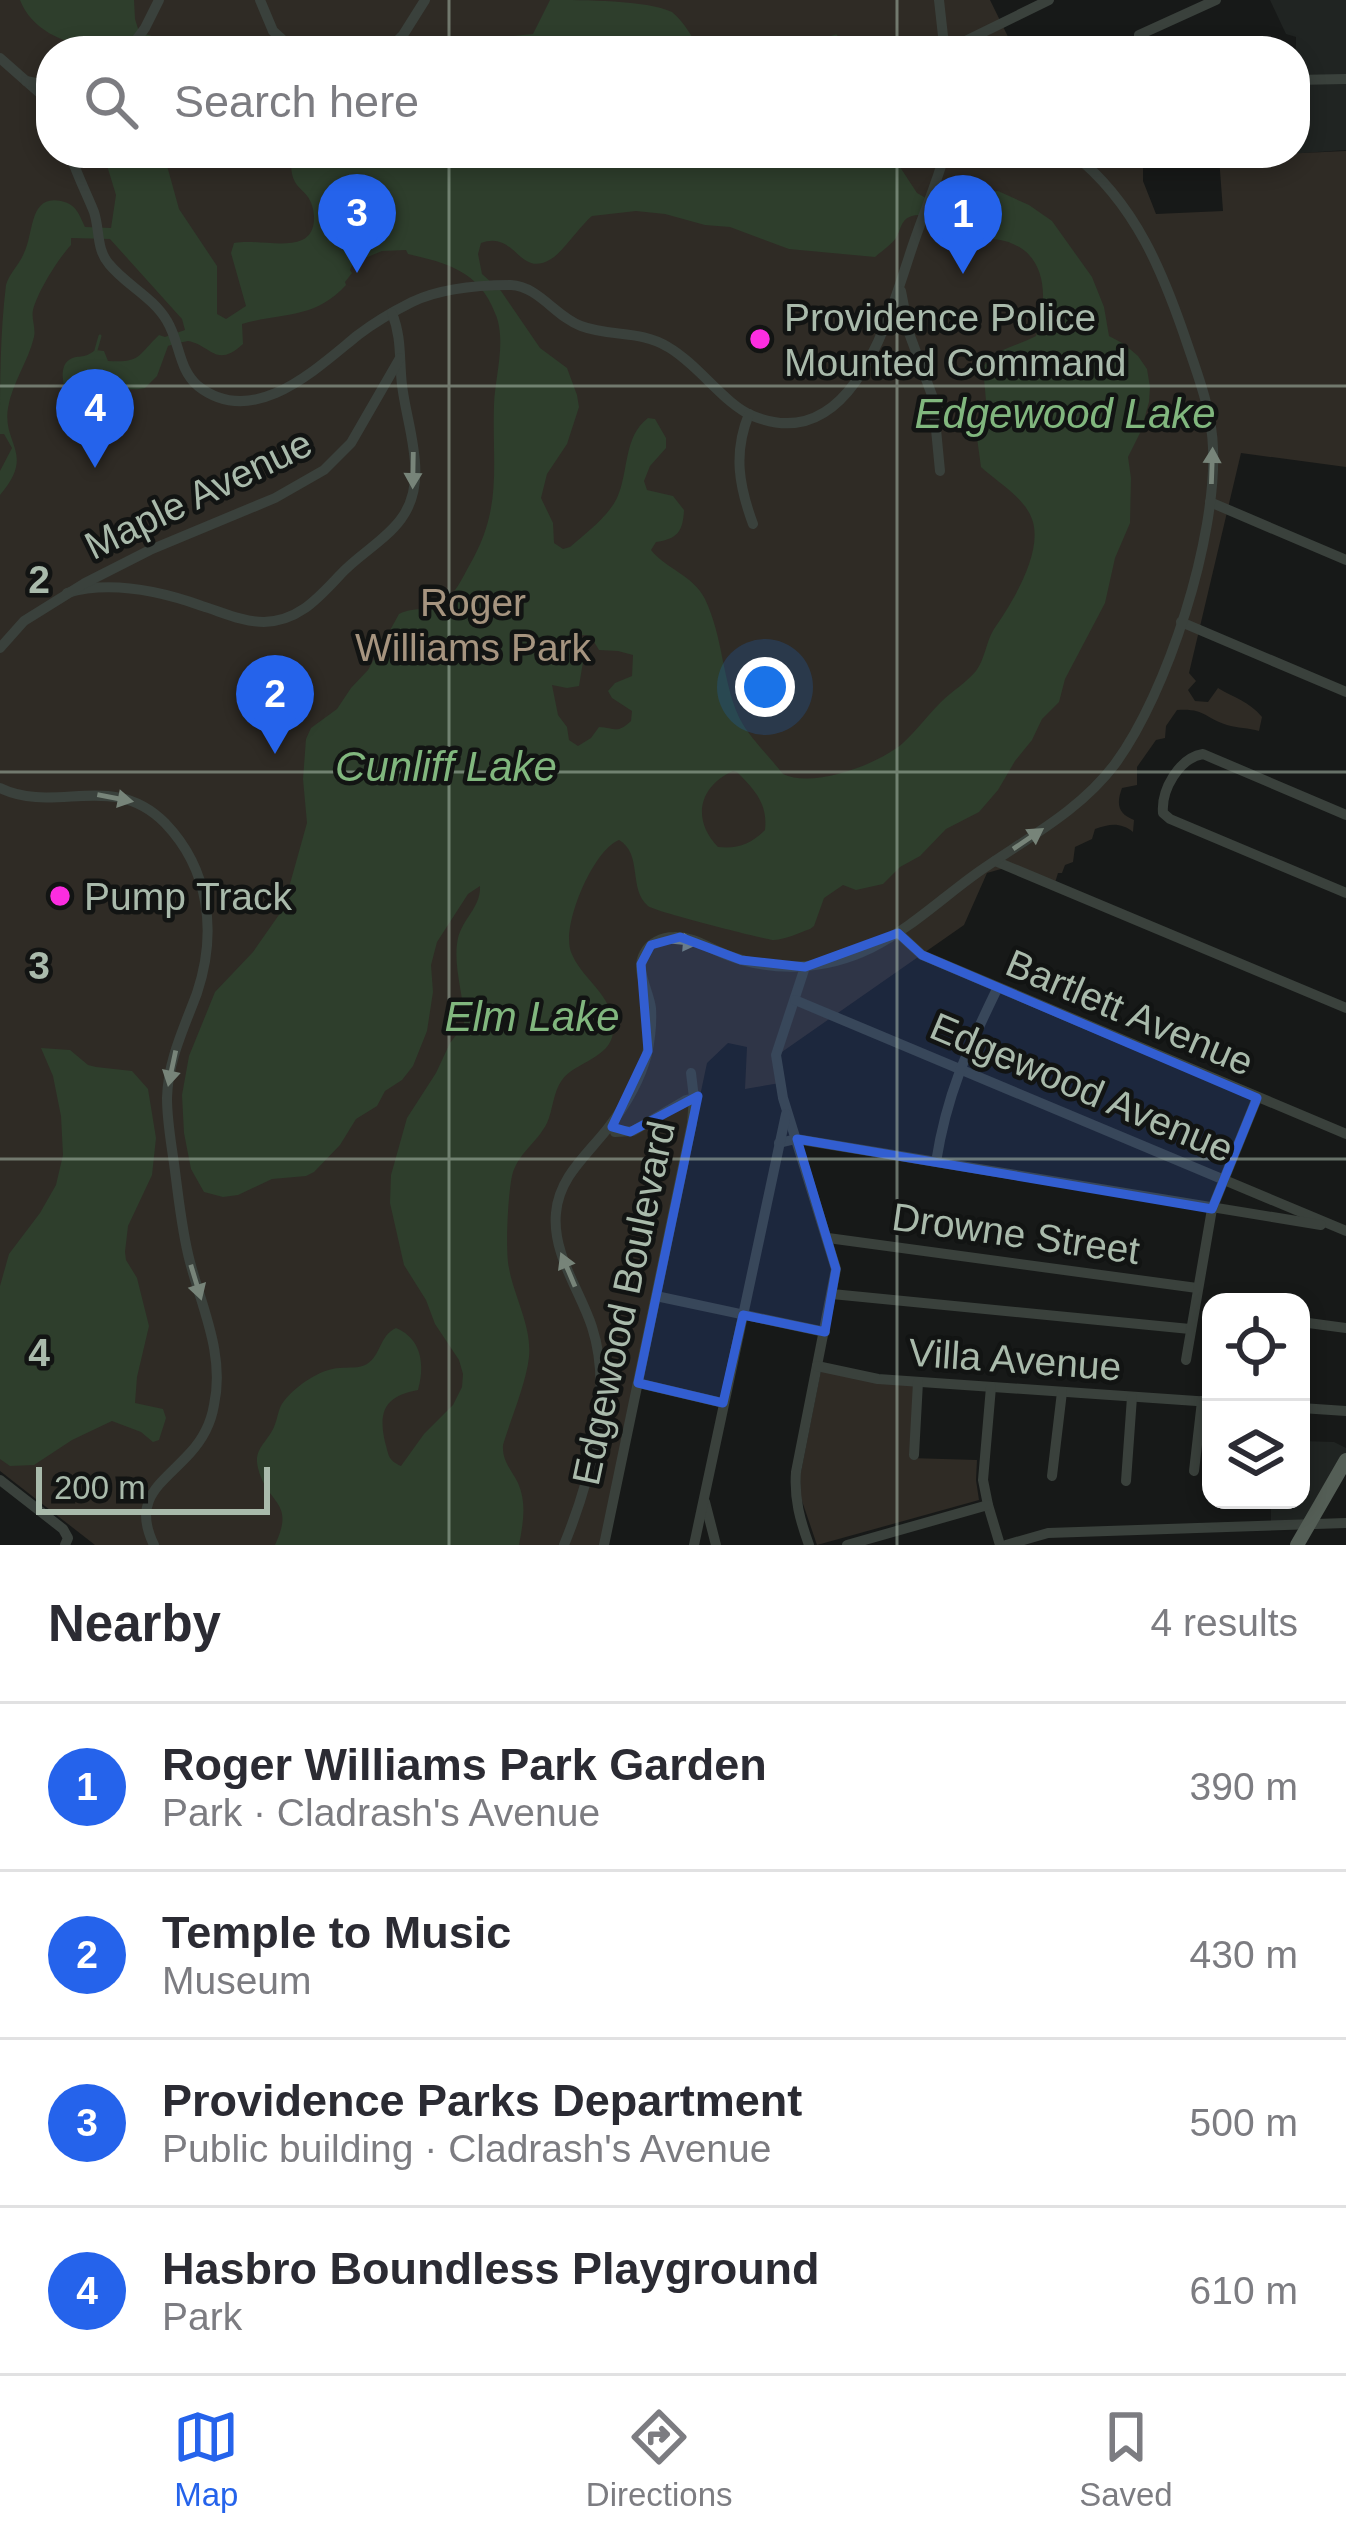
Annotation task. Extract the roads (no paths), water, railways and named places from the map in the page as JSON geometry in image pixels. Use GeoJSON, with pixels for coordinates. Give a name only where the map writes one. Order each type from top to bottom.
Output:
{"type":"FeatureCollection","features":[{"type":"Feature","properties":{"kind":"main road"},"geometry":{"type":"LineString","coordinates":[[1297,1545],[1346,1460]]}},
{"type":"Feature","properties":{"kind":"street"},"geometry":{"type":"LineString","coordinates":[[139,36],[159,0]]}},
{"type":"Feature","properties":{"kind":"street"},"geometry":{"type":"LineString","coordinates":[[260,0],[278,36]]}},
{"type":"Feature","properties":{"kind":"street"},"geometry":{"type":"LineString","coordinates":[[401,36],[425,0]]}},
{"type":"Feature","properties":{"kind":"street"},"geometry":{"type":"LineString","coordinates":[[939,0],[943,36]]}},
{"type":"Feature","properties":{"kind":"street"},"geometry":{"type":"LineString","coordinates":[[976,36],[1049,0]]}},
{"type":"Feature","properties":{"kind":"street"},"geometry":{"type":"LineString","coordinates":[[1139,36],[1216,0]]}},
{"type":"Feature","properties":{"kind":"street"},"geometry":{"type":"LineString","coordinates":[[0,58],[36,92]]}},
{"type":"Feature","properties":{"kind":"street"},"geometry":{"type":"LineString","coordinates":[[18,77],[36,82]]}},
{"type":"Feature","properties":{"kind":"street"},"geometry":{"type":"LineString","coordinates":[[1310,80],[1346,79]]}},
{"type":"Feature","properties":{"kind":"street"},"geometry":{"type":"LineString","coordinates":[[75,168],[107,262],[160,312],[185,369],[199,386],[223,397],[257,398],[280,392],[302,381],[392,313],[430,295],[506,286],[525,289],[575,324],[659,341],[697,368],[736,406],[770,421],[815,415],[842,399],[864,372],[901,287],[941,168]]}},
{"type":"Feature","properties":{"kind":"street"},"geometry":{"type":"LineString","coordinates":[[564,1545],[592,1450],[600,1381],[592,1328],[558,1242],[556,1209],[568,1177],[634,1089],[648,1051],[651,1009],[643,955],[664,938],[682,938],[752,962],[805,967],[850,957],[898,932],[1067,812],[1112,768],[1150,701],[1181,622],[1210,502],[1209,413],[1146,240],[1121,201],[1087,168]]}},
{"type":"Feature","properties":{"kind":"street"},"geometry":{"type":"LineString","coordinates":[[901,287],[909,333],[933,398],[940,471]]}},
{"type":"Feature","properties":{"kind":"street"},"geometry":{"type":"LineString","coordinates":[[67,593],[138,590],[256,622],[285,619],[304,610],[396,526],[409,505],[416,466],[401,380],[400,337],[392,313]]}},
{"type":"Feature","properties":{"kind":"street","name":"Maple Avenue"},"geometry":{"type":"LineString","coordinates":[[0,647],[24,621],[67,593],[150,550],[274,498],[324,470],[351,442],[401,355]]}},
{"type":"Feature","properties":{"kind":"street"},"geometry":{"type":"LineString","coordinates":[[749,414],[740,439],[738,470],[753,524]]}},
{"type":"Feature","properties":{"kind":"street"},"geometry":{"type":"LineString","coordinates":[[1210,502],[1346,560]]}},
{"type":"Feature","properties":{"kind":"street"},"geometry":{"type":"LineString","coordinates":[[1181,622],[1346,692]]}},
{"type":"Feature","properties":{"kind":"street"},"geometry":{"type":"LineString","coordinates":[[1346,815],[1203,754],[1193,755],[1182,765],[1162,805],[1170,819],[1346,893]]}},
{"type":"Feature","properties":{"kind":"street"},"geometry":{"type":"LineString","coordinates":[[0,788],[38,798],[112,795],[146,808],[182,844],[207,905],[205,964],[171,1064],[167,1108],[185,1240],[212,1338],[216,1389],[200,1441],[148,1500],[146,1521],[154,1545]]}},
{"type":"Feature","properties":{"kind":"street"},"geometry":{"type":"LineString","coordinates":[[995,861],[1346,1009]]}},
{"type":"Feature","properties":{"kind":"street","name":"Bartlett Avenue"},"geometry":{"type":"LineString","coordinates":[[898,932],[922,956],[1346,1134]]}},
{"type":"Feature","properties":{"kind":"street"},"geometry":{"type":"LineString","coordinates":[[805,967],[776,1050],[787,1111],[836,1269],[794,1494],[809,1545]]}},
{"type":"Feature","properties":{"kind":"street"},"geometry":{"type":"LineString","coordinates":[[936,1162],[959,1069],[997,989]]}},
{"type":"Feature","properties":{"kind":"street","name":"Edgewood Avenue"},"geometry":{"type":"LineString","coordinates":[[795,1000],[1341,1230]]}},
{"type":"Feature","properties":{"kind":"street","name":"Edgewood Boulevard"},"geometry":{"type":"LineString","coordinates":[[604,1545],[692,1123],[691,1073]]}},
{"type":"Feature","properties":{"kind":"street"},"geometry":{"type":"LineString","coordinates":[[611,1124],[615,1132],[630,1132],[694,1098]]}},
{"type":"Feature","properties":{"kind":"street"},"geometry":{"type":"LineString","coordinates":[[1186,1360],[1212,1209],[1257,1098]]}},
{"type":"Feature","properties":{"kind":"street"},"geometry":{"type":"LineString","coordinates":[[694,1545],[787,1111]]}},
{"type":"Feature","properties":{"kind":"street"},"geometry":{"type":"LineString","coordinates":[[779,1143],[796,1139],[1341,1230]]}},
{"type":"Feature","properties":{"kind":"street","name":"Drowne Street"},"geometry":{"type":"LineString","coordinates":[[827,1238],[1197,1288]]}},
{"type":"Feature","properties":{"kind":"street"},"geometry":{"type":"LineString","coordinates":[[832,1294],[1190,1329]]}},
{"type":"Feature","properties":{"kind":"street"},"geometry":{"type":"LineString","coordinates":[[656,1296],[824,1333]]}},
{"type":"Feature","properties":{"kind":"street"},"geometry":{"type":"LineString","coordinates":[[1193,1309],[1202,1310]]}},
{"type":"Feature","properties":{"kind":"street"},"geometry":{"type":"LineString","coordinates":[[1310,1323],[1346,1328]]}},
{"type":"Feature","properties":{"kind":"street","name":"Villa Avenue"},"geometry":{"type":"LineString","coordinates":[[817,1366],[878,1379],[1202,1402]]}},
{"type":"Feature","properties":{"kind":"street"},"geometry":{"type":"LineString","coordinates":[[914,1455],[918,1382]]}},
{"type":"Feature","properties":{"kind":"street"},"geometry":{"type":"LineString","coordinates":[[638,1383],[723,1403]]}},
{"type":"Feature","properties":{"kind":"street"},"geometry":{"type":"LineString","coordinates":[[991,1387],[983,1480],[1003,1545],[1048,1533],[1346,1523]]}},
{"type":"Feature","properties":{"kind":"street"},"geometry":{"type":"LineString","coordinates":[[1052,1476],[1062,1392]]}},
{"type":"Feature","properties":{"kind":"street"},"geometry":{"type":"LineString","coordinates":[[1126,1481],[1132,1396]]}},
{"type":"Feature","properties":{"kind":"street"},"geometry":{"type":"LineString","coordinates":[[1310,1409],[1346,1411]]}},
{"type":"Feature","properties":{"kind":"street"},"geometry":{"type":"LineString","coordinates":[[1194,1471],[1202,1425]]}},
{"type":"Feature","properties":{"kind":"street"},"geometry":{"type":"LineString","coordinates":[[0,1480],[63,1528],[68,1538],[65,1545]]}},
{"type":"Feature","properties":{"kind":"street"},"geometry":{"type":"LineString","coordinates":[[704,1499],[716,1545]]}},
{"type":"Feature","properties":{"kind":"street"},"geometry":{"type":"LineString","coordinates":[[847,1545],[988,1505]]}},
{"type":"Feature","properties":{"kind":"street"},"geometry":{"type":"LineString","coordinates":[[902,1529],[906,1545]]}},
{"type":"Feature","properties":{"kind":"water"},"geometry":{"type":"Polygon","coordinates":[[[20,0],[134,0],[139,32],[152,36],[57,36],[40,27],[20,0]]]}},
{"type":"Feature","properties":{"kind":"water"},"geometry":{"type":"Polygon","coordinates":[[[550,0],[661,8],[677,16],[692,36],[512,36],[533,34],[550,0]]]}},
{"type":"Feature","properties":{"kind":"water"},"geometry":{"type":"Polygon","coordinates":[[[108,168],[168,168],[179,209],[217,266],[217,314],[226,319],[246,306],[231,253],[234,243],[294,242],[307,237],[313,226],[311,202],[296,184],[291,168],[901,168],[917,193],[931,201],[942,203],[961,195],[971,198],[998,191],[1052,221],[1092,277],[1109,336],[1138,356],[1147,369],[1149,402],[1128,457],[1130,523],[1115,558],[1105,603],[1065,679],[1059,702],[1042,719],[979,812],[946,829],[883,884],[856,890],[843,885],[824,898],[814,926],[779,939],[732,931],[648,906],[638,890],[631,854],[619,840],[590,873],[575,908],[569,940],[576,962],[609,1008],[611,1041],[562,1080],[547,1123],[515,1168],[509,1195],[508,1260],[529,1345],[525,1378],[503,1445],[523,1498],[519,1545],[275,1545],[281,1511],[262,1480],[257,1461],[289,1395],[325,1371],[367,1364],[396,1328],[416,1346],[421,1371],[418,1390],[398,1396],[386,1407],[385,1442],[394,1462],[401,1466],[453,1405],[462,1387],[459,1360],[404,1265],[390,1203],[391,1175],[407,1118],[464,1025],[457,949],[480,886],[468,894],[437,942],[427,1031],[413,1066],[385,1091],[377,1106],[356,1119],[340,1145],[314,1172],[272,1179],[238,1195],[204,1192],[191,1169],[182,1095],[189,1056],[215,992],[253,952],[283,909],[307,823],[303,779],[311,728],[337,709],[368,670],[399,614],[443,602],[480,545],[494,487],[498,324],[480,287],[460,271],[406,250],[382,251],[353,263],[346,285],[322,304],[242,324],[243,344],[226,355],[188,341],[169,345],[157,376],[145,388],[105,390],[72,401],[63,377],[69,360],[95,350],[104,351],[108,361],[127,361],[159,335],[185,330],[182,319],[110,239],[71,238],[33,310],[34,337],[8,408],[16,469],[0,495],[0,471],[12,448],[0,434],[1,340],[9,277],[24,253],[43,203],[66,202],[85,227],[111,228],[116,195],[108,168]],[[636,211],[592,216],[555,256],[540,264],[502,243],[481,243],[482,274],[501,291],[540,348],[567,368],[577,395],[579,407],[567,444],[547,474],[541,498],[553,523],[554,543],[563,549],[570,547],[608,512],[621,488],[634,435],[648,418],[655,419],[666,448],[644,481],[647,490],[673,496],[684,510],[678,533],[656,542],[651,550],[694,584],[705,599],[742,722],[783,774],[811,778],[862,766],[903,743],[976,671],[1030,561],[1035,532],[1032,519],[1017,497],[981,467],[977,438],[987,412],[983,367],[1001,351],[1036,336],[1043,297],[1039,271],[1025,251],[1013,244],[926,216],[906,219],[894,241],[875,257],[789,249],[730,227],[636,211]],[[585,635],[576,636],[573,644],[584,656],[579,686],[552,685],[558,715],[569,740],[578,746],[599,727],[619,729],[631,721],[632,711],[608,691],[632,676],[633,655],[599,650],[585,635]],[[733,771],[712,786],[703,805],[704,826],[718,847],[738,846],[765,830],[755,791],[733,771]]]}},
{"type":"Feature","properties":{"kind":"water"},"geometry":{"type":"Polygon","coordinates":[[[41,1048],[70,1050],[88,1065],[132,1071],[148,1089],[156,1138],[152,1175],[128,1226],[125,1252],[149,1326],[135,1403],[163,1409],[166,1418],[159,1440],[153,1442],[112,1421],[34,1465],[10,1466],[0,1459],[0,1286],[9,1254],[56,1185],[63,1155],[53,1076],[41,1048]]]}},
{"type":"Feature","properties":{"kind":"waterway"},"geometry":{"type":"LineString","coordinates":[[96,350],[100,336]]}},
{"type":"Feature","properties":{"kind":"place","name":"Providence Parks Department"},"geometry":{"type":"Point","coordinates":[357,273]}},
{"type":"Feature","properties":{"kind":"place","name":"Roger Williams Park Garden"},"geometry":{"type":"Point","coordinates":[963,274]}},
{"type":"Feature","properties":{"kind":"place","name":"Providence Police Mounted Command"},"geometry":{"type":"Point","coordinates":[760,339]}},
{"type":"Feature","properties":{"kind":"place","name":"Hasbro Boundless Playground"},"geometry":{"type":"Point","coordinates":[95,468]}},
{"type":"Feature","properties":{"kind":"place","name":"Temple to Music"},"geometry":{"type":"Point","coordinates":[275,754]}},
{"type":"Feature","properties":{"kind":"place","name":"Pump Track"},"geometry":{"type":"Point","coordinates":[60,896]}},
{"type":"Feature","properties":{"kind":"water label","name":"Edgewood Lake"},"geometry":{"type":"Point","coordinates":[1065,413]}},
{"type":"Feature","properties":{"kind":"water label","name":"Cunliff Lake"},"geometry":{"type":"Point","coordinates":[446,766]}},
{"type":"Feature","properties":{"kind":"water label","name":"Elm Lake"},"geometry":{"type":"Point","coordinates":[532,1016]}},
{"type":"Feature","properties":{"kind":"park label","name":"Roger Williams Park"},"geometry":{"type":"Point","coordinates":[473,624]}}]}
